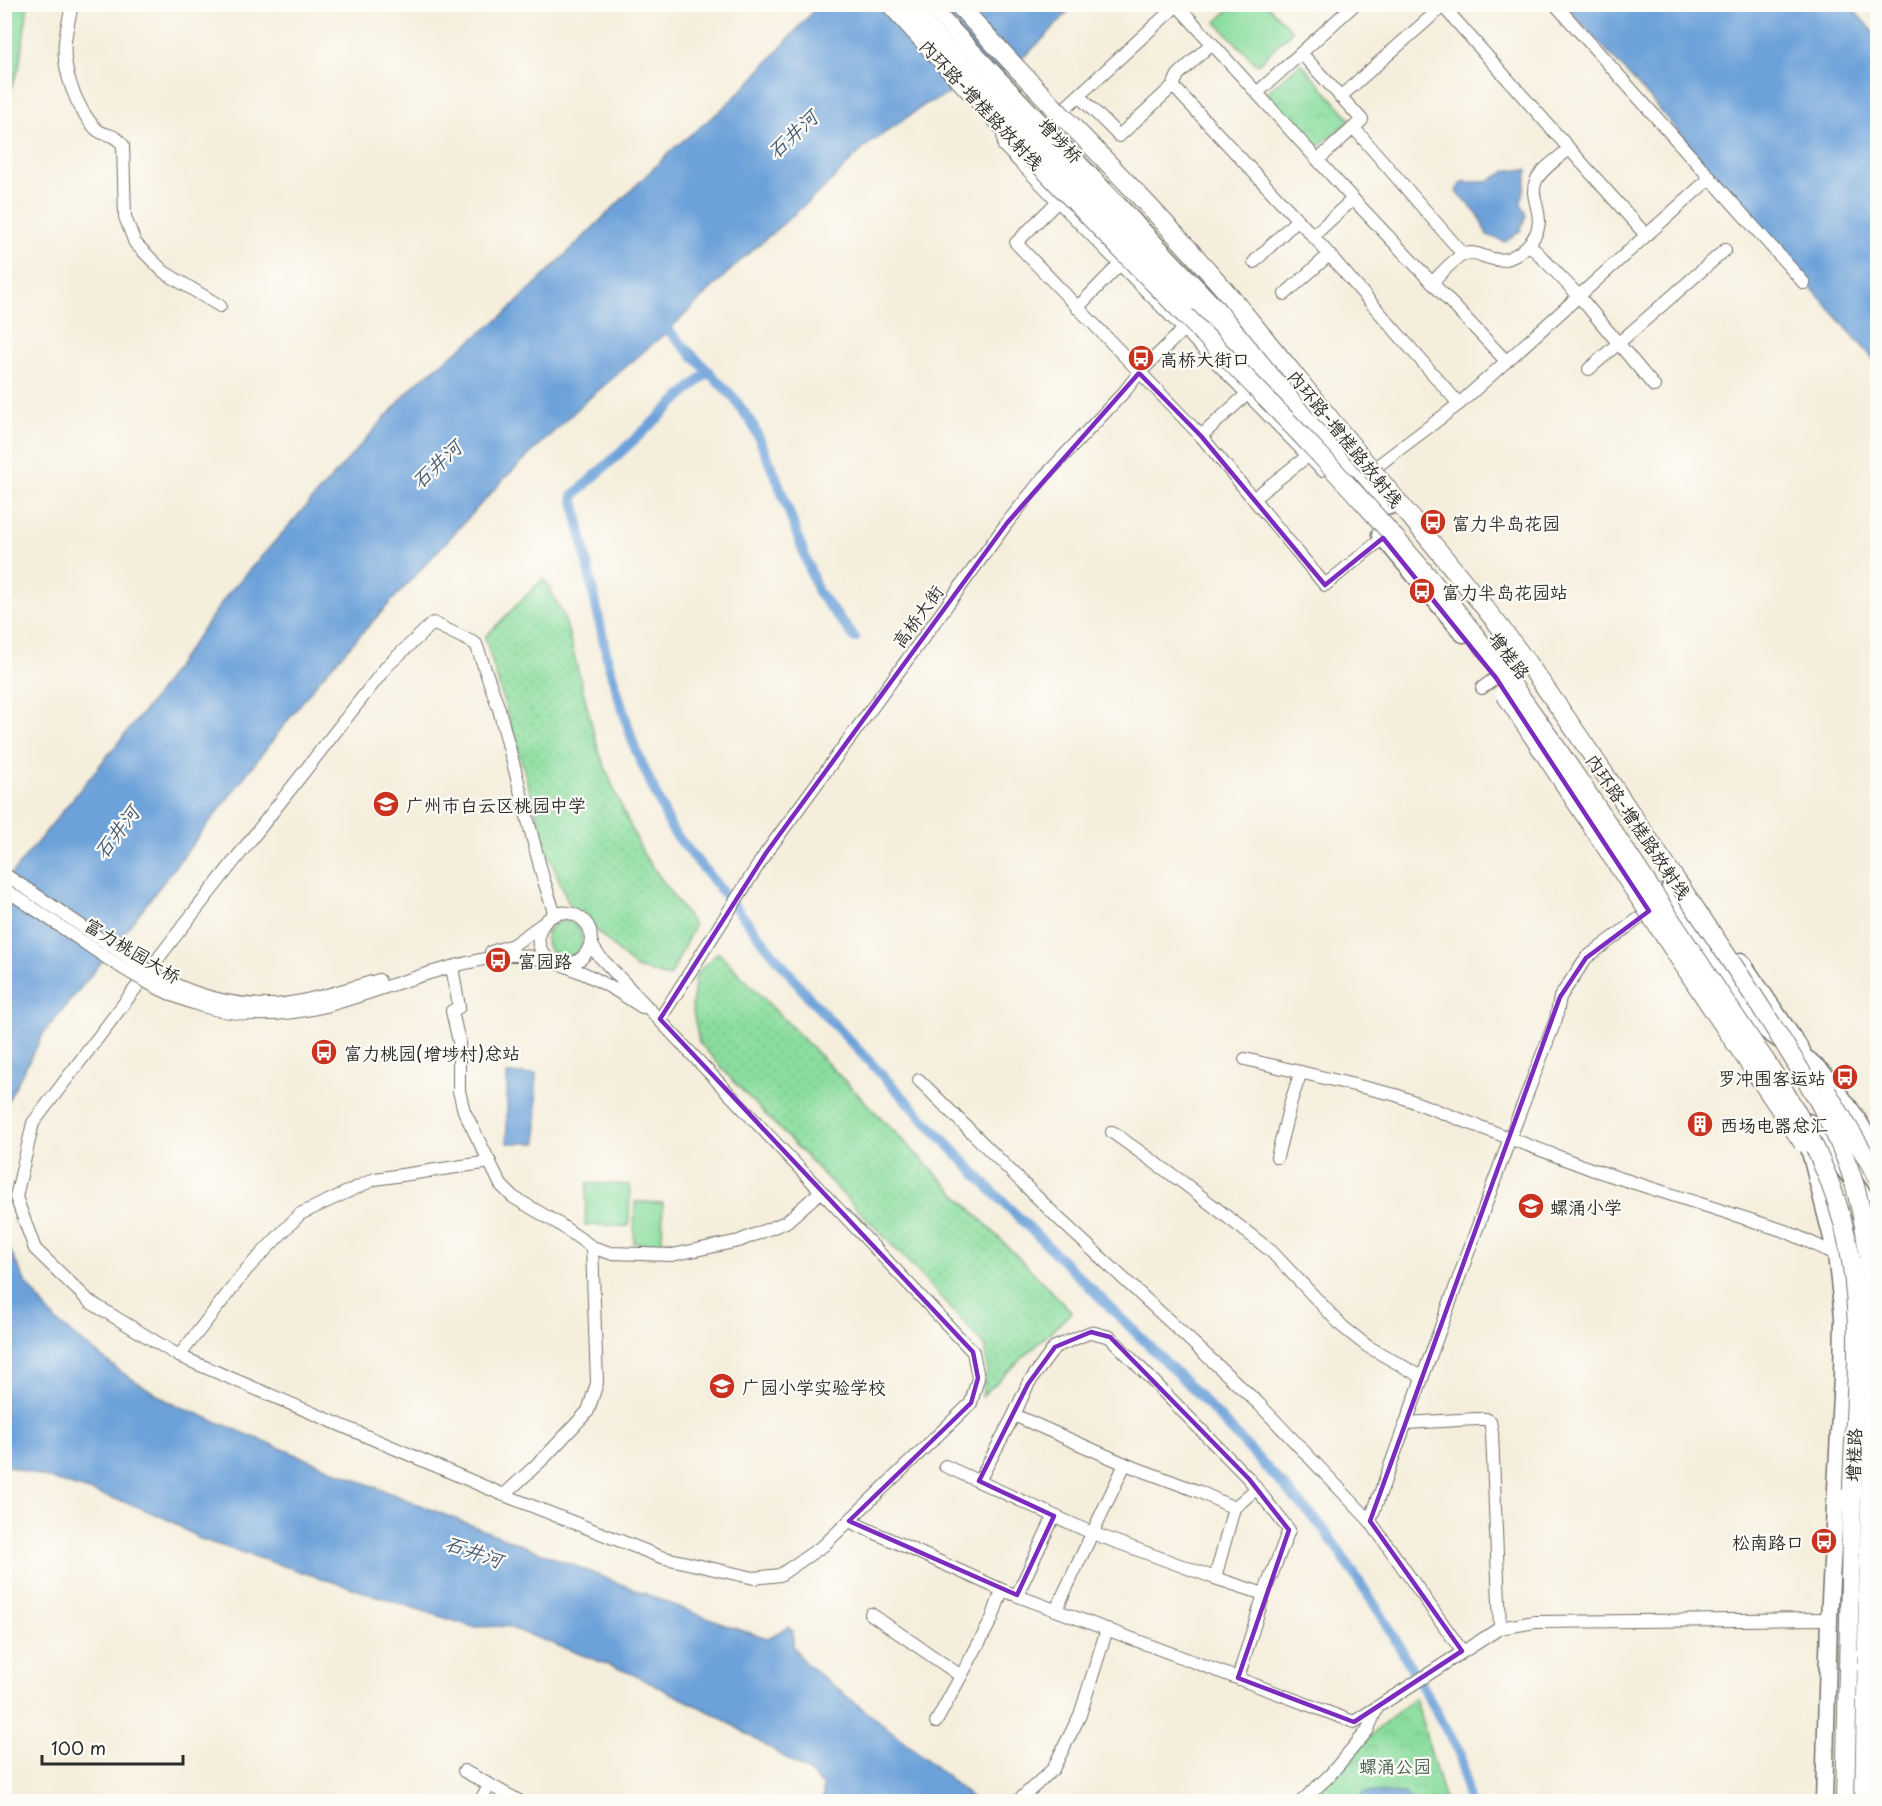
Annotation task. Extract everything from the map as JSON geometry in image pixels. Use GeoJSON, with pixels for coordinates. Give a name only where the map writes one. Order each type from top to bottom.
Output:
{"type":"FeatureCollection","features":[{"type":"Feature","properties":{"kind":"highway","name":"内环路-增槎路放射线"},"geometry":{"type":"LineString","coordinates":[[890,4],[987,111],[1354,491],[1433,582],[1466,624]]}},
{"type":"Feature","properties":{"kind":"highway","name":"内环路-增槎路放射线"},"geometry":{"type":"LineString","coordinates":[[958,4],[999,51],[1131,187],[1223,289],[1469,587],[1520,653],[1579,736],[1754,995]]}},
{"type":"Feature","properties":{"kind":"highway"},"geometry":{"type":"LineString","coordinates":[[1466,624],[1511,703],[1713,1011],[1796,1133],[1878,1238]]}},
{"type":"Feature","properties":{"kind":"highway","name":"增槎路"},"geometry":{"type":"LineString","coordinates":[[1466,624],[1568,764],[1767,1063],[1801,1118],[1815,1146],[1837,1203],[1849,1251],[1856,1343],[1861,1491],[1864,1802]]}},
{"type":"Feature","properties":{"kind":"highway"},"geometry":{"type":"LineString","coordinates":[[1754,995],[1810,1065],[1878,1177]]}},
{"type":"Feature","properties":{"kind":"highway","name":"增槎路"},"geometry":{"type":"LineString","coordinates":[[1754,995],[1829,1118],[1851,1172],[1863,1214],[1871,1268],[1874,1304],[1861,1491],[1845,1802]]}},
{"type":"Feature","properties":{"kind":"main road","name":"增埗桥"},"geometry":{"type":"LineString","coordinates":[[906,4],[1196,297]]}},
{"type":"Feature","properties":{"kind":"main road","name":"增埗桥"},"geometry":{"type":"LineString","coordinates":[[928,4],[1196,297]]}},
{"type":"Feature","properties":{"kind":"main road","name":"增槎路"},"geometry":{"type":"LineString","coordinates":[[1196,297],[1251,344],[1371,471],[1406,525],[1486,622],[1550,708],[1762,1028],[1810,1061],[1835,1087],[1878,1153]]}},
{"type":"Feature","properties":{"kind":"main road","name":"增槎路"},"geometry":{"type":"LineString","coordinates":[[1196,297],[1269,384],[1314,447],[1382,513],[1466,613],[1503,673],[1539,710],[1641,876],[1742,1015],[1768,1067],[1786,1096],[1807,1143],[1836,1254],[1841,1296],[1842,1377],[1829,1618],[1824,1802]]}},
{"type":"Feature","properties":{"kind":"main road"},"geometry":{"type":"LineString","coordinates":[[1251,344],[1292,362],[1371,471],[1436,537],[1484,594],[1546,676],[1810,1061]]}},
{"type":"Feature","properties":{"kind":"main road"},"geometry":{"type":"LineString","coordinates":[[1314,447],[1322,470],[1503,673]]}},
{"type":"Feature","properties":{"kind":"main road"},"geometry":{"type":"LineString","coordinates":[[1356,506],[1382,513]]}},
{"type":"Feature","properties":{"kind":"main road"},"geometry":{"type":"LineString","coordinates":[[1406,525],[1436,537]]}},
{"type":"Feature","properties":{"kind":"main road"},"geometry":{"type":"LineString","coordinates":[[1484,594],[1486,622]]}},
{"type":"Feature","properties":{"kind":"main road"},"geometry":{"type":"LineString","coordinates":[[1618,780],[1627,822]]}},
{"type":"Feature","properties":{"kind":"main road"},"geometry":{"type":"LineString","coordinates":[[1641,876],[1653,908],[1727,1017],[1768,1067]]}},
{"type":"Feature","properties":{"kind":"main road"},"geometry":{"type":"LineString","coordinates":[[1786,1096],[1878,1214]]}},
{"type":"Feature","properties":{"kind":"main road"},"geometry":{"type":"LineString","coordinates":[[1841,1296],[1853,1264],[1878,1251]]}},
{"type":"Feature","properties":{"kind":"street"},"geometry":{"type":"LineString","coordinates":[[72,4],[65,42],[65,58],[70,81],[82,108],[98,131],[116,136],[123,145],[125,217],[135,243],[164,272],[220,306]]}},
{"type":"Feature","properties":{"kind":"street"},"geometry":{"type":"LineString","coordinates":[[1257,93],[1355,4]]}},
{"type":"Feature","properties":{"kind":"street"},"geometry":{"type":"LineString","coordinates":[[1555,4],[1804,283]]}},
{"type":"Feature","properties":{"kind":"street"},"geometry":{"type":"LineString","coordinates":[[1064,109],[1177,5],[1353,199],[1506,361]]}},
{"type":"Feature","properties":{"kind":"street"},"geometry":{"type":"LineString","coordinates":[[1340,97],[1442,5],[1645,234]]}},
{"type":"Feature","properties":{"kind":"street"},"geometry":{"type":"LineString","coordinates":[[1079,96],[1119,136],[1173,86],[1178,75],[1212,43]]}},
{"type":"Feature","properties":{"kind":"street"},"geometry":{"type":"LineString","coordinates":[[1301,53],[1362,120],[1318,160]]}},
{"type":"Feature","properties":{"kind":"street"},"geometry":{"type":"LineString","coordinates":[[1173,86],[1313,236],[1459,404]]}},
{"type":"Feature","properties":{"kind":"street"},"geometry":{"type":"LineString","coordinates":[[1254,498],[1314,447],[1248,394],[1005,146],[1003,133],[1009,123],[1020,113],[1056,100],[1104,148],[1200,252],[1292,362]]}},
{"type":"Feature","properties":{"kind":"street"},"geometry":{"type":"LineString","coordinates":[[1354,128],[1463,254]]}},
{"type":"Feature","properties":{"kind":"street"},"geometry":{"type":"LineString","coordinates":[[1104,148],[1083,149],[1068,160],[1060,177],[1058,201],[1016,243],[1138,373],[1201,436],[1325,585],[1383,538]]}},
{"type":"Feature","properties":{"kind":"street"},"geometry":{"type":"LineString","coordinates":[[1432,283],[1463,254],[1472,253],[1500,261],[1509,258],[1529,244],[1539,224],[1538,207],[1533,192],[1534,184],[1538,177],[1569,149]]}},
{"type":"Feature","properties":{"kind":"street"},"geometry":{"type":"LineString","coordinates":[[1076,218],[1125,171]]}},
{"type":"Feature","properties":{"kind":"street"},"geometry":{"type":"LineString","coordinates":[[1371,471],[1459,404],[1645,234],[1710,178]]}},
{"type":"Feature","properties":{"kind":"street"},"geometry":{"type":"LineString","coordinates":[[1313,236],[1353,199]]}},
{"type":"Feature","properties":{"kind":"street"},"geometry":{"type":"LineString","coordinates":[[1254,262],[1297,220]]}},
{"type":"Feature","properties":{"kind":"street"},"geometry":{"type":"LineString","coordinates":[[1529,244],[1578,295],[1654,386]]}},
{"type":"Feature","properties":{"kind":"street"},"geometry":{"type":"LineString","coordinates":[[1589,369],[1725,250]]}},
{"type":"Feature","properties":{"kind":"street"},"geometry":{"type":"LineString","coordinates":[[1285,294],[1329,255]]}},
{"type":"Feature","properties":{"kind":"street"},"geometry":{"type":"LineString","coordinates":[[1077,308],[1120,264]]}},
{"type":"Feature","properties":{"kind":"street","name":"高桥大街"},"geometry":{"type":"LineString","coordinates":[[660,1019],[786,825],[1007,523],[1043,478],[1125,391],[1138,373],[1184,329]]}},
{"type":"Feature","properties":{"kind":"street"},"geometry":{"type":"LineString","coordinates":[[1201,436],[1248,394]]}},
{"type":"Feature","properties":{"kind":"street"},"geometry":{"type":"LineString","coordinates":[[325,1001],[423,967],[502,949],[520,941],[550,919],[565,913],[579,917],[588,927],[591,941],[602,959],[973,1352],[978,1378],[970,1403],[824,1545],[780,1575],[754,1578],[661,1557],[504,1495],[179,1356],[90,1302],[35,1249],[16,1197],[33,1123],[173,939],[387,666],[433,623],[476,644],[499,710],[543,878],[550,919],[539,936],[540,947],[545,956],[558,964],[569,964],[578,961],[588,950],[591,941]]}},
{"type":"Feature","properties":{"kind":"street"},"geometry":{"type":"LineString","coordinates":[[1482,688],[1503,673]]}},
{"type":"Feature","properties":{"kind":"street","name":"富力桃园大桥"},"geometry":{"type":"LineString","coordinates":[[4,874],[140,966],[179,987],[230,1002],[275,1005],[325,1001]]}},
{"type":"Feature","properties":{"kind":"street","name":"富力桃园大桥"},"geometry":{"type":"LineString","coordinates":[[4,889],[130,973],[186,1001],[221,1011],[262,1015],[291,1014],[325,1001]]}},
{"type":"Feature","properties":{"kind":"street"},"geometry":{"type":"LineString","coordinates":[[1370,1521],[1556,1018],[1560,997],[1586,958],[1653,908]]}},
{"type":"Feature","properties":{"kind":"street"},"geometry":{"type":"LineString","coordinates":[[325,1001],[452,967],[506,956],[538,958],[602,981],[660,1019]]}},
{"type":"Feature","properties":{"kind":"street"},"geometry":{"type":"LineString","coordinates":[[452,967],[459,1007],[452,1011],[459,1042],[459,1091],[464,1111],[501,1185],[513,1197],[592,1247],[610,1253],[672,1256],[739,1241],[786,1222],[820,1192]]}},
{"type":"Feature","properties":{"kind":"street"},"geometry":{"type":"LineString","coordinates":[[1762,1028],[1818,1104],[1820,1109],[1817,1118],[1807,1122]]}},
{"type":"Feature","properties":{"kind":"street"},"geometry":{"type":"LineString","coordinates":[[1245,1059],[1396,1095],[1591,1169],[1785,1231],[1836,1254]]}},
{"type":"Feature","properties":{"kind":"street"},"geometry":{"type":"LineString","coordinates":[[1278,1157],[1291,1101],[1301,1072]]}},
{"type":"Feature","properties":{"kind":"street"},"geometry":{"type":"LineString","coordinates":[[919,1080],[1058,1218],[1259,1404],[1370,1521],[1462,1651]]}},
{"type":"Feature","properties":{"kind":"street"},"geometry":{"type":"LineString","coordinates":[[1112,1132],[1185,1184],[1271,1251],[1343,1327],[1359,1340],[1422,1377]]}},
{"type":"Feature","properties":{"kind":"street"},"geometry":{"type":"LineString","coordinates":[[179,1356],[247,1269],[300,1214],[375,1179],[490,1162]]}},
{"type":"Feature","properties":{"kind":"street"},"geometry":{"type":"LineString","coordinates":[[504,1495],[546,1456],[588,1410],[597,1383],[592,1247]]}},
{"type":"Feature","properties":{"kind":"street"},"geometry":{"type":"LineString","coordinates":[[979,1481],[1028,1384],[1054,1347],[1091,1332],[1110,1337],[1256,1489],[1289,1530],[1264,1594],[1238,1678]]}},
{"type":"Feature","properties":{"kind":"street"},"geometry":{"type":"LineString","coordinates":[[1014,1415],[1125,1464],[1200,1492],[1234,1509]]}},
{"type":"Feature","properties":{"kind":"street"},"geometry":{"type":"LineString","coordinates":[[1406,1423],[1477,1419],[1486,1419],[1490,1422],[1500,1628]]}},
{"type":"Feature","properties":{"kind":"street"},"geometry":{"type":"LineString","coordinates":[[1056,1610],[1125,1464]]}},
{"type":"Feature","properties":{"kind":"street"},"geometry":{"type":"LineString","coordinates":[[945,1466],[1092,1533],[1264,1594]]}},
{"type":"Feature","properties":{"kind":"street"},"geometry":{"type":"LineString","coordinates":[[1215,1578],[1234,1509],[1256,1489]]}},
{"type":"Feature","properties":{"kind":"street"},"geometry":{"type":"LineString","coordinates":[[1017,1595],[1054,1516]]}},
{"type":"Feature","properties":{"kind":"street"},"geometry":{"type":"LineString","coordinates":[[849,1521],[1002,1590],[1354,1722],[1500,1628],[1535,1622],[1829,1618]]}},
{"type":"Feature","properties":{"kind":"street"},"geometry":{"type":"LineString","coordinates":[[936,1722],[992,1619],[1002,1590]]}},
{"type":"Feature","properties":{"kind":"street"},"geometry":{"type":"LineString","coordinates":[[871,1614],[961,1676]]}},
{"type":"Feature","properties":{"kind":"street"},"geometry":{"type":"LineString","coordinates":[[1017,1802],[1053,1769],[1080,1715],[1107,1629]]}},
{"type":"Feature","properties":{"kind":"street"},"geometry":{"type":"LineString","coordinates":[[1301,1802],[1329,1776],[1367,1731],[1377,1707]]}},
{"type":"Feature","properties":{"kind":"street"},"geometry":{"type":"LineString","coordinates":[[464,1771],[521,1802]]}},
{"type":"Feature","properties":{"kind":"street"},"geometry":{"type":"LineString","coordinates":[[479,1802],[490,1785]]}},
{"type":"Feature","properties":{"kind":"highlighted area"},"geometry":{"type":"Polygon","coordinates":[[[1139,373],[1201,436],[1325,585],[1383,538],[1496,678],[1649,911],[1586,958],[1560,997],[1370,1521],[1462,1651],[1354,1722],[1238,1678],[1289,1530],[1249,1479],[1110,1337],[1091,1332],[1055,1347],[1028,1384],[979,1481],[1054,1516],[1017,1595],[849,1521],[971,1403],[978,1378],[973,1352],[660,1019],[766,853],[1007,523],[1139,373]]]}},
{"type":"Feature","properties":{"kind":"green space"},"geometry":{"type":"Polygon","coordinates":[[[5,4],[28,5],[19,68],[5,102],[5,4]]]}},
{"type":"Feature","properties":{"kind":"green space"},"geometry":{"type":"Polygon","coordinates":[[[1234,5],[1267,5],[1292,31],[1257,65],[1216,22],[1234,5]]]}},
{"type":"Feature","properties":{"kind":"green space"},"geometry":{"type":"Polygon","coordinates":[[[1301,63],[1351,120],[1315,149],[1267,92],[1301,63]]]}},
{"type":"Feature","properties":{"kind":"green space"},"geometry":{"type":"Polygon","coordinates":[[[544,578],[564,616],[598,749],[617,797],[644,855],[694,925],[670,977],[636,968],[569,904],[547,850],[485,637],[544,578]]]}},
{"type":"Feature","properties":{"kind":"green space"},"geometry":{"type":"Polygon","coordinates":[[[564,921],[577,926],[582,939],[577,952],[564,957],[551,952],[546,939],[551,926],[564,921]]]}},
{"type":"Feature","properties":{"kind":"green space"},"geometry":{"type":"Polygon","coordinates":[[[718,952],[1072,1312],[982,1396],[987,1371],[986,1347],[916,1270],[734,1082],[699,1042],[692,1006],[696,974],[718,952]]]}},
{"type":"Feature","properties":{"kind":"green space"},"geometry":{"type":"Polygon","coordinates":[[[587,1183],[630,1185],[629,1226],[585,1225],[587,1183]]]}},
{"type":"Feature","properties":{"kind":"green space"},"geometry":{"type":"Polygon","coordinates":[[[635,1202],[663,1203],[662,1244],[634,1243],[635,1202]]]}},
{"type":"Feature","properties":{"kind":"green space","name":"螺涌公园"},"geometry":{"type":"Polygon","coordinates":[[[1415,1697],[1445,1801],[1296,1801],[1415,1697]]]}},
{"type":"Feature","properties":{"kind":"water","name":"石井河"},"geometry":{"type":"Polygon","coordinates":[[[842,4],[1074,5],[1015,65],[926,104],[865,147],[825,187],[738,263],[669,330],[586,401],[504,479],[319,680],[104,959],[44,1033],[5,1106],[5,882],[152,701],[227,595],[416,383],[505,314],[674,148],[721,110],[749,83],[815,9],[842,4]]]}},
{"type":"Feature","properties":{"kind":"water"},"geometry":{"type":"Polygon","coordinates":[[[1565,5],[1849,5],[1877,36],[1877,363],[1746,213],[1649,97],[1565,5]]]}},
{"type":"Feature","properties":{"kind":"water"},"geometry":{"type":"Polygon","coordinates":[[[1509,170],[1528,170],[1521,203],[1526,216],[1520,231],[1505,242],[1487,235],[1479,216],[1456,191],[1462,182],[1486,182],[1509,170]]]}},
{"type":"Feature","properties":{"kind":"water"},"geometry":{"type":"Polygon","coordinates":[[[507,1074],[536,1074],[537,1143],[507,1143],[507,1074]]]}},
{"type":"Feature","properties":{"kind":"water","name":"石井河"},"geometry":{"type":"Polygon","coordinates":[[[5,1239],[25,1281],[56,1321],[121,1372],[169,1402],[377,1488],[730,1627],[768,1638],[788,1627],[793,1631],[793,1646],[804,1662],[925,1758],[975,1801],[823,1801],[823,1786],[810,1773],[718,1716],[630,1673],[506,1626],[473,1627],[200,1539],[169,1520],[134,1505],[5,1465],[5,1239]]]}},
{"type":"Feature","properties":{"kind":"water"},"geometry":{"type":"Polygon","coordinates":[[[1364,1792],[1404,1794],[1414,1801],[1356,1801],[1364,1792]]]}},
{"type":"Feature","properties":{"kind":"waterway"},"geometry":{"type":"LineString","coordinates":[[660,322],[734,398],[753,425],[778,482],[818,592],[855,638]]}},
{"type":"Feature","properties":{"kind":"waterway"},"geometry":{"type":"LineString","coordinates":[[709,371],[573,496],[608,662],[634,746],[672,830],[812,1001],[993,1192],[1193,1389],[1324,1529],[1382,1616],[1461,1755],[1468,1802]]}},
{"type":"Feature","properties":{"kind":"place","name":"高桥大街口"},"geometry":{"type":"Point","coordinates":[1141,358]}},
{"type":"Feature","properties":{"kind":"place","name":"富力半岛花园"},"geometry":{"type":"Point","coordinates":[1433,522]}},
{"type":"Feature","properties":{"kind":"place","name":"富力半岛花园站"},"geometry":{"type":"Point","coordinates":[1422,591]}},
{"type":"Feature","properties":{"kind":"place","name":"广州市白云区桃园中学"},"geometry":{"type":"Point","coordinates":[386,804]}},
{"type":"Feature","properties":{"kind":"place","name":"富园路"},"geometry":{"type":"Point","coordinates":[498,960]}},
{"type":"Feature","properties":{"kind":"place","name":"富力桃园(增埗村)总站"},"geometry":{"type":"Point","coordinates":[324,1052]}},
{"type":"Feature","properties":{"kind":"place","name":"罗冲围客运站"},"geometry":{"type":"Point","coordinates":[1845,1077]}},
{"type":"Feature","properties":{"kind":"place","name":"西场电器总汇"},"geometry":{"type":"Point","coordinates":[1700,1124]}},
{"type":"Feature","properties":{"kind":"place","name":"螺涌小学"},"geometry":{"type":"Point","coordinates":[1531,1206]}},
{"type":"Feature","properties":{"kind":"place","name":"广园小学实验学校"},"geometry":{"type":"Point","coordinates":[722,1386]}},
{"type":"Feature","properties":{"kind":"place","name":"松南路口"},"geometry":{"type":"Point","coordinates":[1824,1541]}}]}
